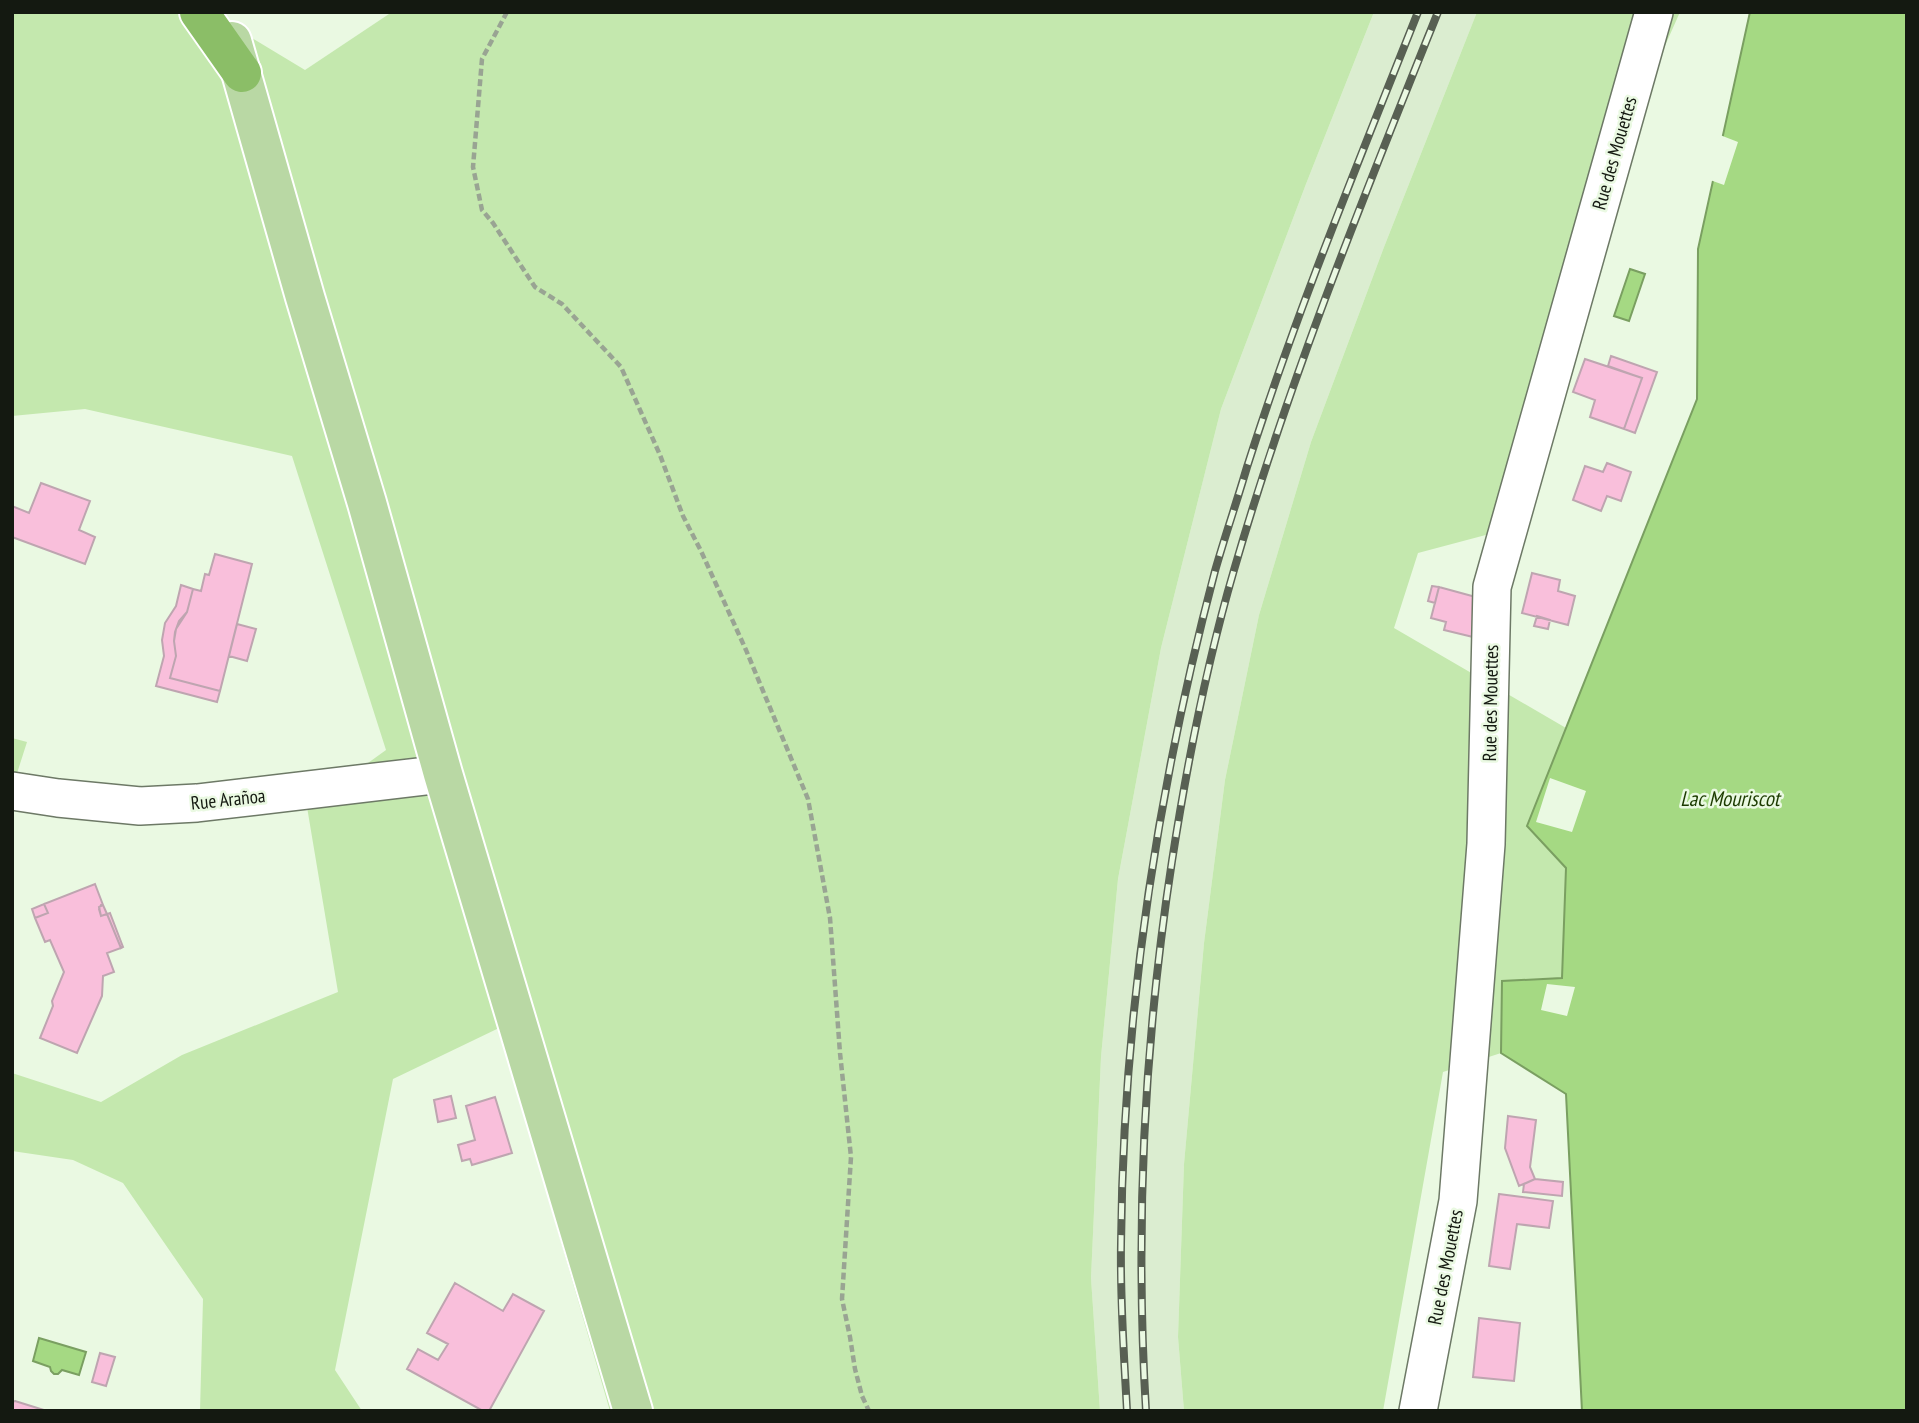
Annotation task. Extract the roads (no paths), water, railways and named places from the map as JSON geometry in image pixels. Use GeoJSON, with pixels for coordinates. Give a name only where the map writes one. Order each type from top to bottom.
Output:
{"type":"FeatureCollection","features":[{"type":"Feature","properties":{"kind":"highway"},"geometry":{"type":"LineString","coordinates":[[199,12],[242,73]]}},
{"type":"Feature","properties":{"kind":"main road"},"geometry":{"type":"LineString","coordinates":[[222,12],[367,503],[443,774],[633,1411]]}},
{"type":"Feature","properties":{"kind":"street","name":"Rue des Mouettes"},"geometry":{"type":"LineString","coordinates":[[1418,1411],[1458,1201],[1486,844],[1492,587],[1654,12]]}},
{"type":"Feature","properties":{"kind":"street","name":"Rue Arañoa"},"geometry":{"type":"LineString","coordinates":[[12,790],[58,798],[140,806],[185,804],[443,774]]}},
{"type":"Feature","properties":{"kind":"water","name":"Lac Mouriscot"},"geometry":{"type":"Polygon","coordinates":[[[1750,12],[1907,12],[1907,1411],[1582,1411],[1566,1094],[1501,1053],[1502,981],[1562,978],[1566,868],[1527,826],[1697,399],[1698,249],[1750,12]]]}},
{"type":"Feature","properties":{"kind":"water"},"geometry":{"type":"Polygon","coordinates":[[[1630,269],[1645,274],[1629,321],[1614,316],[1630,269]]]}},
{"type":"Feature","properties":{"kind":"water"},"geometry":{"type":"Polygon","coordinates":[[[39,1338],[86,1352],[79,1375],[62,1370],[54,1374],[50,1367],[33,1361],[39,1338]]]}},
{"type":"Feature","properties":{"kind":"railway"},"geometry":{"type":"LineString","coordinates":[[1127,1411],[1121,1265],[1128,1074],[1147,904],[1176,737],[1215,571],[1266,409],[1328,238],[1418,12]]}},
{"type":"Feature","properties":{"kind":"railway"},"geometry":{"type":"LineString","coordinates":[[1146,1411],[1141,1273],[1144,1135],[1149,1066],[1162,929],[1198,715],[1234,570],[1303,358],[1438,12]]}}]}
